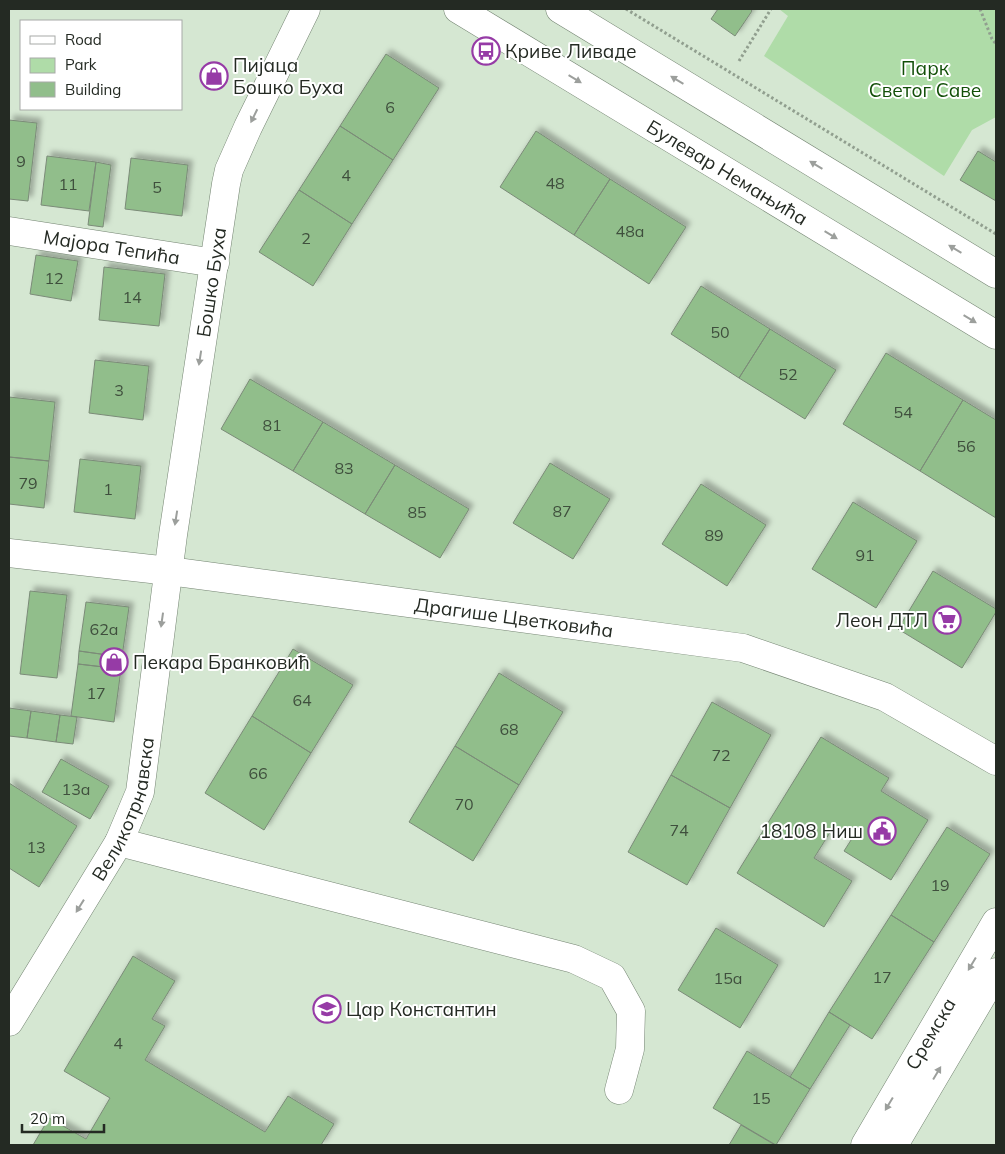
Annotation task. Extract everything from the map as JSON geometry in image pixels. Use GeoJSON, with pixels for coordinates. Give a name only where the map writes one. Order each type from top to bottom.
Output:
{"type":"FeatureCollection","features":[{"type":"Feature","properties":{"kind":"street","name":"Бошко Буха"},"geometry":{"type":"LineString","coordinates":[[169,571],[229,170],[306,9]]}},
{"type":"Feature","properties":{"kind":"street","name":"Булевар Немањића"},"geometry":{"type":"LineString","coordinates":[[458,9],[996,335]]}},
{"type":"Feature","properties":{"kind":"street"},"geometry":{"type":"LineString","coordinates":[[560,9],[996,274]]}},
{"type":"Feature","properties":{"kind":"street","name":"Мајора Тепића"},"geometry":{"type":"LineString","coordinates":[[9,231],[215,262]]}},
{"type":"Feature","properties":{"kind":"street","name":"Драгише Цветковића"},"geometry":{"type":"LineString","coordinates":[[9,553],[169,571],[743,648],[885,697],[996,761]]}},
{"type":"Feature","properties":{"kind":"street","name":"Великотрнавска"},"geometry":{"type":"LineString","coordinates":[[9,1022],[119,842],[140,792],[169,571]]}},
{"type":"Feature","properties":{"kind":"street"},"geometry":{"type":"LineString","coordinates":[[119,842],[574,959],[612,977],[631,1010],[630,1049],[619,1090]]}},
{"type":"Feature","properties":{"kind":"street","name":"Сремска"},"geometry":{"type":"LineString","coordinates":[[865,1145],[996,922]]}},
{"type":"Feature","properties":{"kind":"street","name":"Сремска"},"geometry":{"type":"LineString","coordinates":[[894,1145],[996,972]]}},
{"type":"Feature","properties":{"kind":"path"},"geometry":{"type":"LineString","coordinates":[[626,9],[996,234]]}},
{"type":"Feature","properties":{"kind":"path"},"geometry":{"type":"LineString","coordinates":[[739,60],[771,9]]}},
{"type":"Feature","properties":{"kind":"path"},"geometry":{"type":"LineString","coordinates":[[980,9],[992,39],[996,44]]}},
{"type":"Feature","properties":{"kind":"green space","name":"Парк Светог Саве"},"geometry":{"type":"Polygon","coordinates":[[[779,9],[996,9],[996,117],[972,130],[944,176],[764,56],[788,16],[779,9]]]}},
{"type":"Feature","properties":{"kind":"building"},"geometry":{"type":"Polygon","coordinates":[[[718,9],[750,9],[752,11],[735,36],[711,19],[718,9]]]}},
{"type":"Feature","properties":{"kind":"building"},"geometry":{"type":"Polygon","coordinates":[[[386,54],[439,88],[393,160],[340,126],[386,54]]]}},
{"type":"Feature","properties":{"kind":"building"},"geometry":{"type":"Polygon","coordinates":[[[9,120],[37,123],[28,201],[9,199],[9,120]]]}},
{"type":"Feature","properties":{"kind":"building"},"geometry":{"type":"Polygon","coordinates":[[[340,126],[393,160],[352,224],[299,190],[340,126]]]}},
{"type":"Feature","properties":{"kind":"building"},"geometry":{"type":"Polygon","coordinates":[[[536,131],[610,179],[574,235],[500,187],[536,131]]]}},
{"type":"Feature","properties":{"kind":"building"},"geometry":{"type":"Polygon","coordinates":[[[978,151],[996,162],[996,201],[960,180],[978,151]]]}},
{"type":"Feature","properties":{"kind":"building"},"geometry":{"type":"Polygon","coordinates":[[[47,156],[96,162],[89,211],[41,205],[47,156]]]}},
{"type":"Feature","properties":{"kind":"building"},"geometry":{"type":"Polygon","coordinates":[[[131,158],[188,165],[182,216],[125,209],[131,158]]]}},
{"type":"Feature","properties":{"kind":"building"},"geometry":{"type":"Polygon","coordinates":[[[96,162],[111,165],[103,227],[88,225],[96,162]]]}},
{"type":"Feature","properties":{"kind":"building"},"geometry":{"type":"Polygon","coordinates":[[[610,179],[686,227],[649,284],[574,235],[610,179]]]}},
{"type":"Feature","properties":{"kind":"building"},"geometry":{"type":"Polygon","coordinates":[[[299,190],[352,224],[313,286],[259,252],[299,190]]]}},
{"type":"Feature","properties":{"kind":"building"},"geometry":{"type":"Polygon","coordinates":[[[36,255],[78,261],[71,301],[30,294],[36,255]]]}},
{"type":"Feature","properties":{"kind":"building"},"geometry":{"type":"Polygon","coordinates":[[[104,267],[165,274],[159,326],[99,320],[104,267]]]}},
{"type":"Feature","properties":{"kind":"building"},"geometry":{"type":"Polygon","coordinates":[[[701,286],[770,329],[739,378],[671,334],[701,286]]]}},
{"type":"Feature","properties":{"kind":"building"},"geometry":{"type":"Polygon","coordinates":[[[770,329],[836,370],[805,419],[739,378],[770,329]]]}},
{"type":"Feature","properties":{"kind":"building"},"geometry":{"type":"Polygon","coordinates":[[[886,353],[963,400],[920,471],[843,424],[886,353]]]}},
{"type":"Feature","properties":{"kind":"building"},"geometry":{"type":"Polygon","coordinates":[[[95,360],[149,366],[143,420],[89,413],[95,360]]]}},
{"type":"Feature","properties":{"kind":"building"},"geometry":{"type":"Polygon","coordinates":[[[250,379],[323,422],[293,471],[221,429],[250,379]]]}},
{"type":"Feature","properties":{"kind":"building"},"geometry":{"type":"Polygon","coordinates":[[[9,397],[55,402],[49,461],[9,457],[9,397]]]}},
{"type":"Feature","properties":{"kind":"building"},"geometry":{"type":"Polygon","coordinates":[[[963,400],[996,420],[996,518],[920,471],[963,400]]]}},
{"type":"Feature","properties":{"kind":"building"},"geometry":{"type":"Polygon","coordinates":[[[323,422],[395,465],[365,514],[293,471],[323,422]]]}},
{"type":"Feature","properties":{"kind":"building"},"geometry":{"type":"Polygon","coordinates":[[[9,457],[49,461],[44,508],[9,504],[9,457]]]}},
{"type":"Feature","properties":{"kind":"building"},"geometry":{"type":"Polygon","coordinates":[[[80,459],[141,466],[135,519],[74,512],[80,459]]]}},
{"type":"Feature","properties":{"kind":"building"},"geometry":{"type":"Polygon","coordinates":[[[550,463],[610,499],[573,559],[513,523],[550,463]]]}},
{"type":"Feature","properties":{"kind":"building"},"geometry":{"type":"Polygon","coordinates":[[[395,465],[469,509],[440,558],[365,514],[395,465]]]}},
{"type":"Feature","properties":{"kind":"building"},"geometry":{"type":"Polygon","coordinates":[[[701,484],[766,525],[727,586],[662,544],[701,484]]]}},
{"type":"Feature","properties":{"kind":"building"},"geometry":{"type":"Polygon","coordinates":[[[853,502],[917,541],[876,608],[812,569],[853,502]]]}},
{"type":"Feature","properties":{"kind":"building"},"geometry":{"type":"Polygon","coordinates":[[[933,571],[996,609],[962,668],[898,629],[933,571]]]}},
{"type":"Feature","properties":{"kind":"building"},"geometry":{"type":"Polygon","coordinates":[[[30,591],[67,595],[57,678],[20,674],[30,591]]]}},
{"type":"Feature","properties":{"kind":"building"},"geometry":{"type":"Polygon","coordinates":[[[86,602],[129,607],[122,657],[79,651],[86,602]]]}},
{"type":"Feature","properties":{"kind":"building"},"geometry":{"type":"Polygon","coordinates":[[[293,649],[353,685],[311,753],[252,716],[293,649]]]}},
{"type":"Feature","properties":{"kind":"building"},"geometry":{"type":"Polygon","coordinates":[[[79,651],[122,657],[121,669],[78,664],[79,651]]]}},
{"type":"Feature","properties":{"kind":"building"},"geometry":{"type":"Polygon","coordinates":[[[78,664],[121,669],[114,722],[71,716],[78,664]]]}},
{"type":"Feature","properties":{"kind":"building"},"geometry":{"type":"Polygon","coordinates":[[[499,673],[563,712],[519,785],[455,746],[499,673]]]}},
{"type":"Feature","properties":{"kind":"building"},"geometry":{"type":"Polygon","coordinates":[[[712,702],[771,735],[730,808],[671,775],[712,702]]]}},
{"type":"Feature","properties":{"kind":"building"},"geometry":{"type":"Polygon","coordinates":[[[9,708],[31,711],[27,738],[9,736],[9,708]]]}},
{"type":"Feature","properties":{"kind":"building"},"geometry":{"type":"Polygon","coordinates":[[[31,711],[60,715],[56,742],[27,738],[31,711]]]}},
{"type":"Feature","properties":{"kind":"building"},"geometry":{"type":"Polygon","coordinates":[[[60,715],[77,717],[73,744],[56,742],[60,715]]]}},
{"type":"Feature","properties":{"kind":"building"},"geometry":{"type":"Polygon","coordinates":[[[252,716],[311,753],[264,830],[205,793],[252,716]]]}},
{"type":"Feature","properties":{"kind":"building","name":"18108 Ниш"},"geometry":{"type":"Polygon","coordinates":[[[821,737],[889,778],[881,791],[928,820],[891,880],[844,851],[853,837],[834,826],[814,858],[852,881],[824,927],[737,873],[821,737]]]}},
{"type":"Feature","properties":{"kind":"building"},"geometry":{"type":"Polygon","coordinates":[[[455,746],[519,785],[473,861],[409,822],[455,746]]]}},
{"type":"Feature","properties":{"kind":"building"},"geometry":{"type":"Polygon","coordinates":[[[61,759],[109,786],[90,819],[42,792],[61,759]]]}},
{"type":"Feature","properties":{"kind":"building"},"geometry":{"type":"Polygon","coordinates":[[[671,775],[730,808],[687,885],[628,852],[671,775]]]}},
{"type":"Feature","properties":{"kind":"building"},"geometry":{"type":"Polygon","coordinates":[[[9,783],[77,826],[39,887],[9,868],[9,783]]]}},
{"type":"Feature","properties":{"kind":"building"},"geometry":{"type":"Polygon","coordinates":[[[947,827],[990,854],[934,942],[891,915],[947,827]]]}},
{"type":"Feature","properties":{"kind":"building"},"geometry":{"type":"Polygon","coordinates":[[[891,915],[934,942],[872,1039],[829,1012],[891,915]]]}},
{"type":"Feature","properties":{"kind":"building"},"geometry":{"type":"Polygon","coordinates":[[[716,928],[778,965],[740,1028],[678,990],[716,928]]]}},
{"type":"Feature","properties":{"kind":"building"},"geometry":{"type":"Polygon","coordinates":[[[133,956],[175,981],[152,1019],[165,1026],[145,1060],[265,1132],[288,1096],[334,1124],[321,1145],[33,1145],[49,1118],[86,1139],[110,1098],[64,1071],[133,956]]]}},
{"type":"Feature","properties":{"kind":"building"},"geometry":{"type":"Polygon","coordinates":[[[829,1012],[850,1025],[810,1089],[790,1077],[829,1012]]]}},
{"type":"Feature","properties":{"kind":"building"},"geometry":{"type":"Polygon","coordinates":[[[747,1051],[810,1089],[776,1145],[713,1108],[747,1051]]]}},
{"type":"Feature","properties":{"kind":"building"},"geometry":{"type":"Polygon","coordinates":[[[741,1125],[775,1145],[729,1145],[741,1125]]]}},
{"type":"Feature","properties":{"kind":"place","name":"Криве Ливаде"},"geometry":{"type":"Point","coordinates":[486,51]}},
{"type":"Feature","properties":{"kind":"place","name":"Пијаца Бошко Буха"},"geometry":{"type":"Point","coordinates":[214,76]}},
{"type":"Feature","properties":{"kind":"place","name":"Леон ДТЛ"},"geometry":{"type":"Point","coordinates":[947,620]}},
{"type":"Feature","properties":{"kind":"place","name":"Пекара Бранковић"},"geometry":{"type":"Point","coordinates":[114,662]}},
{"type":"Feature","properties":{"kind":"place","name":"18108 Ниш"},"geometry":{"type":"Point","coordinates":[882,831]}},
{"type":"Feature","properties":{"kind":"place","name":"Цар Константин"},"geometry":{"type":"Point","coordinates":[327,1009]}}]}
